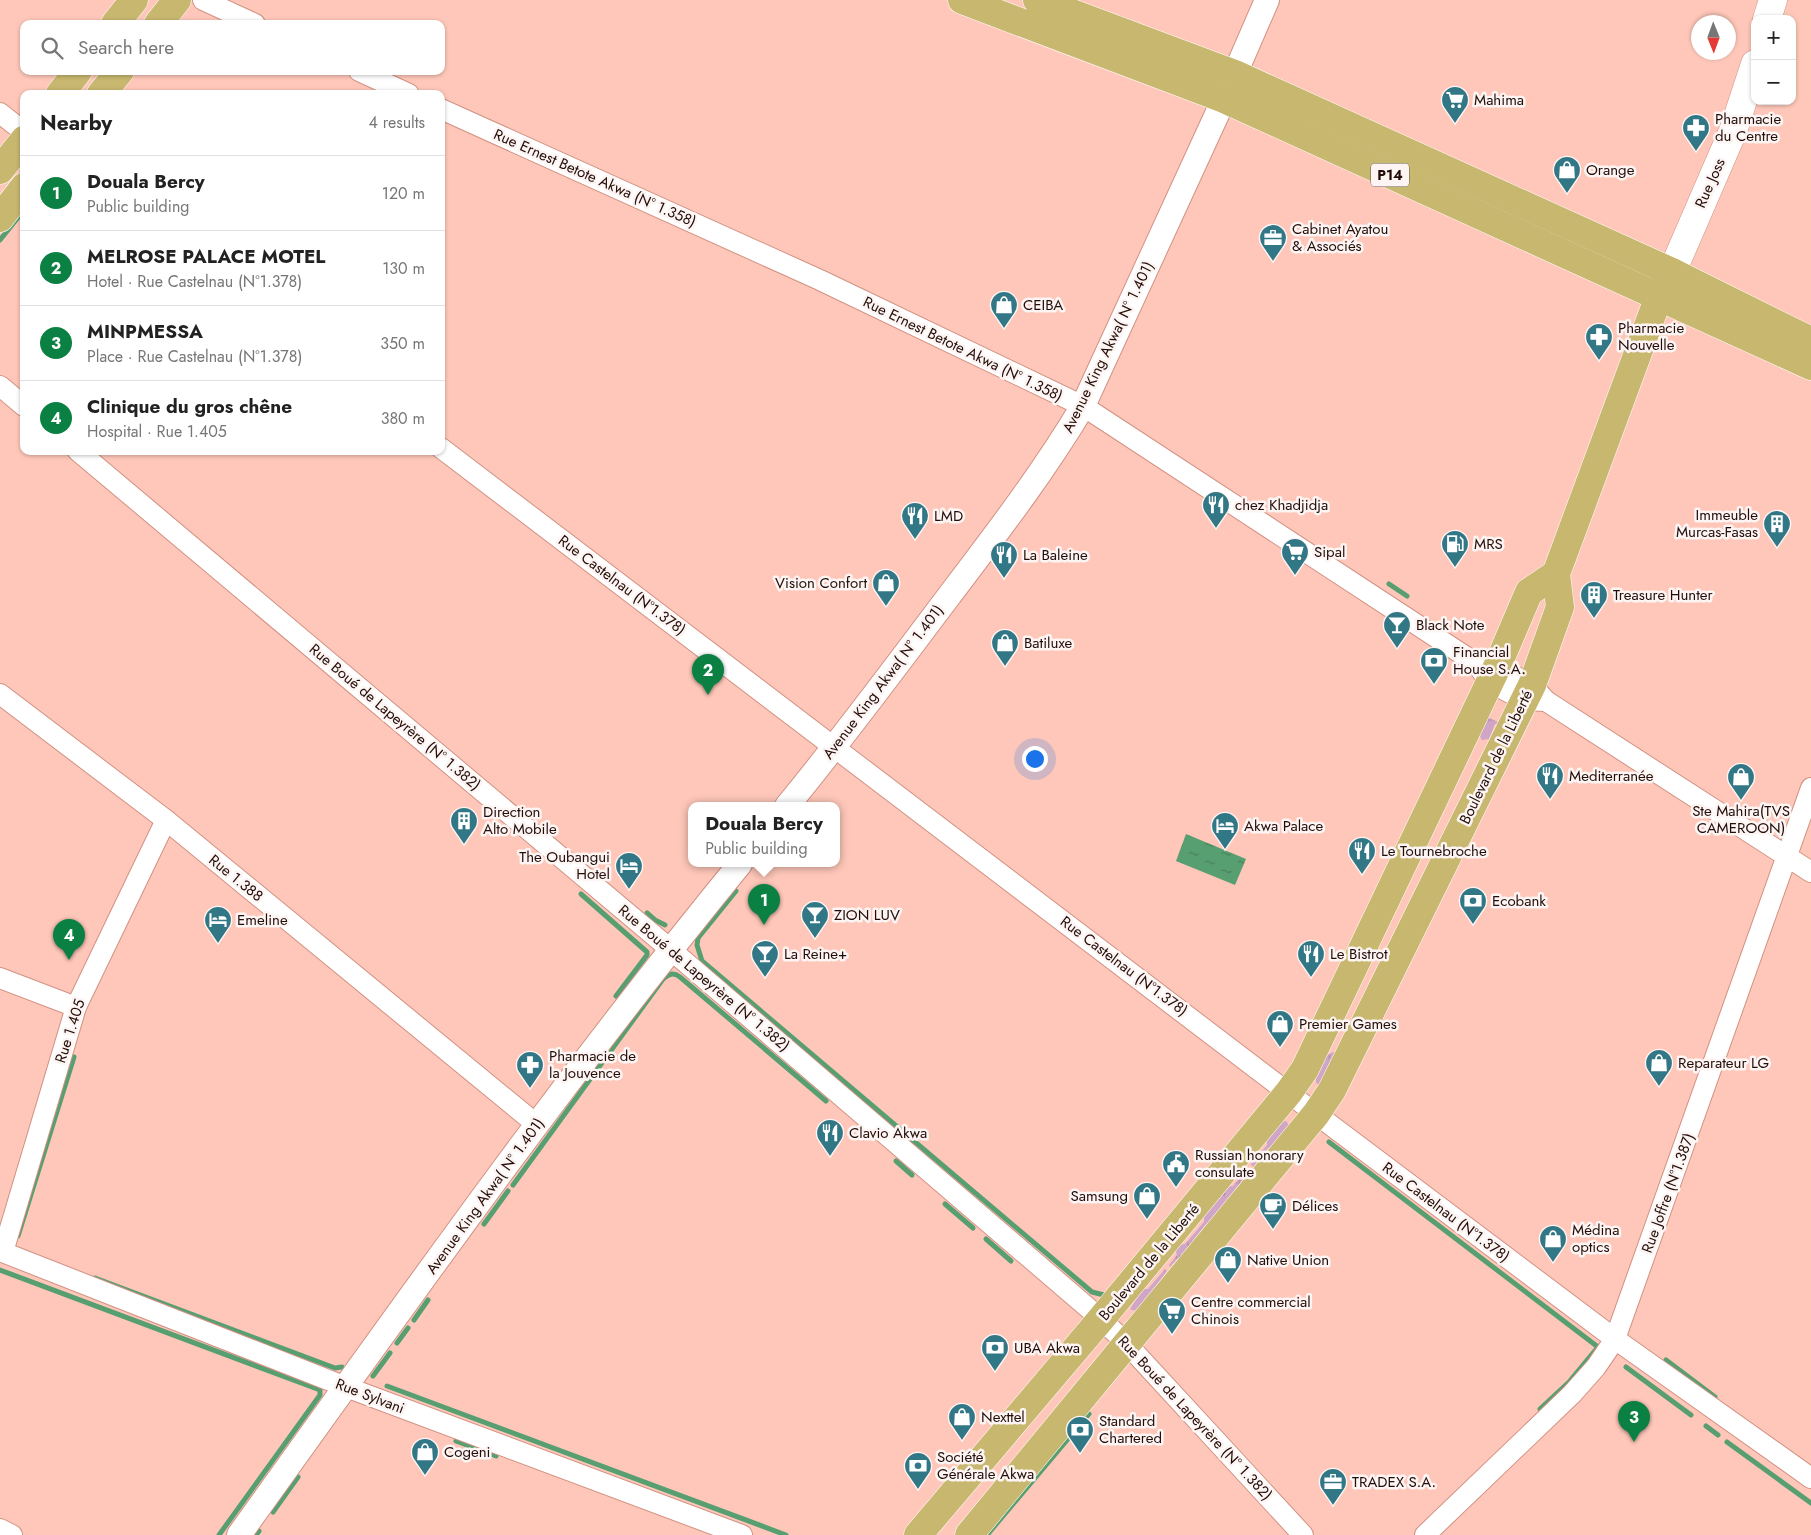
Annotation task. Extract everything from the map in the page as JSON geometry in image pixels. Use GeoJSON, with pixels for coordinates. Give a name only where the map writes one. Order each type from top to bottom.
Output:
{"type":"FeatureCollection","features":[{"type":"Feature","properties":{"kind":"main road"},"geometry":{"type":"LineString","coordinates":[[118,20],[134,0]]}},
{"type":"Feature","properties":{"kind":"main road"},"geometry":{"type":"LineString","coordinates":[[161,20],[177,0]]}},
{"type":"Feature","properties":{"kind":"main road","name":"P14"},"geometry":{"type":"LineString","coordinates":[[962,0],[1224,99],[1811,366]]}},
{"type":"Feature","properties":{"kind":"main road","name":"P14"},"geometry":{"type":"LineString","coordinates":[[1037,0],[1235,74],[1672,272],[1811,341]]}},
{"type":"Feature","properties":{"kind":"main road"},"geometry":{"type":"LineString","coordinates":[[1769,15],[1773,0]]}},
{"type":"Feature","properties":{"kind":"main road"},"geometry":{"type":"LineString","coordinates":[[63,90],[75,75]]}},
{"type":"Feature","properties":{"kind":"main road"},"geometry":{"type":"LineString","coordinates":[[104,90],[117,75]]}},
{"type":"Feature","properties":{"kind":"main road","name":"Rue Joss"},"geometry":{"type":"LineString","coordinates":[[1672,272],[1733,131],[1751,76]]}},
{"type":"Feature","properties":{"kind":"main road"},"geometry":{"type":"LineString","coordinates":[[0,170],[20,145]]}},
{"type":"Feature","properties":{"kind":"main road"},"geometry":{"type":"LineString","coordinates":[[0,218],[20,192]]}},
{"type":"Feature","properties":{"kind":"main road","name":"Boulevard de la Liberté"},"geometry":{"type":"LineString","coordinates":[[969,1535],[1316,1114],[1332,1090],[1534,695],[1560,607],[1556,574],[1659,296],[1672,272]]}},
{"type":"Feature","properties":{"kind":"main road","name":"Boulevard de la Liberté"},"geometry":{"type":"LineString","coordinates":[[918,1535],[1101,1319],[1289,1092],[1305,1069],[1488,671],[1529,592],[1556,574]]}},
{"type":"Feature","properties":{"kind":"street"},"geometry":{"type":"LineString","coordinates":[[203,0],[246,20]]}},
{"type":"Feature","properties":{"kind":"street","name":"Avenue King Akwa( N° 1.401)"},"geometry":{"type":"LineString","coordinates":[[790,802],[835,747],[1029,489],[1083,406],[1224,99],[1267,0]]}},
{"type":"Feature","properties":{"kind":"street"},"geometry":{"type":"LineString","coordinates":[[368,75],[400,90]]}},
{"type":"Feature","properties":{"kind":"street","name":"Rue Ernest Betote Akwa (N° 1.358)"},"geometry":{"type":"LineString","coordinates":[[445,110],[820,280],[1083,406],[1488,671],[1534,695],[1811,872]]}},
{"type":"Feature","properties":{"kind":"street"},"geometry":{"type":"LineString","coordinates":[[0,113],[20,129]]}},
{"type":"Feature","properties":{"kind":"street"},"geometry":{"type":"LineString","coordinates":[[0,386],[20,403]]}},
{"type":"Feature","properties":{"kind":"street","name":"Rue Castelnau (N°1.378)"},"geometry":{"type":"LineString","coordinates":[[445,451],[1316,1114],[1615,1339],[1811,1478]]}},
{"type":"Feature","properties":{"kind":"street","name":"Rue Boué de Lapeyrère (N° 1.382)"},"geometry":{"type":"LineString","coordinates":[[83,455],[670,949],[1101,1319],[1126,1343],[1303,1535]]}},
{"type":"Feature","properties":{"kind":"street","name":"Rue 1.388"},"geometry":{"type":"LineString","coordinates":[[0,694],[166,820],[536,1124]]}},
{"type":"Feature","properties":{"kind":"street","name":"Rue Joffre (N°1.387)"},"geometry":{"type":"LineString","coordinates":[[1425,1535],[1572,1394],[1596,1367],[1615,1339],[1811,788]]}},
{"type":"Feature","properties":{"kind":"street","name":"Rue 1.405"},"geometry":{"type":"LineString","coordinates":[[2,1252],[76,1007],[166,820]]}},
{"type":"Feature","properties":{"kind":"street","name":"Avenue King Akwa( N° 1.401)"},"geometry":{"type":"LineString","coordinates":[[239,1535],[536,1124],[670,949],[738,867]]}},
{"type":"Feature","properties":{"kind":"street"},"geometry":{"type":"LineString","coordinates":[[0,978],[76,1007]]}},
{"type":"Feature","properties":{"kind":"street","name":"Rue Sylvani"},"geometry":{"type":"LineString","coordinates":[[2,1252],[346,1387],[742,1535]]}},
{"type":"Feature","properties":{"kind":"street"},"geometry":{"type":"LineString","coordinates":[[0,1528],[12,1535]]}},
{"type":"Feature","properties":{"kind":"green space"},"geometry":{"type":"Polygon","coordinates":[[[1487,717],[1498,722],[1495,724],[1489,739],[1482,740],[1479,734],[1487,717]]]}},
{"type":"Feature","properties":{"kind":"green space"},"geometry":{"type":"Polygon","coordinates":[[[1334,1052],[1337,1059],[1320,1085],[1318,1085],[1316,1076],[1326,1055],[1334,1052]]]}},
{"type":"Feature","properties":{"kind":"green space"},"geometry":{"type":"Polygon","coordinates":[[[1286,1121],[1289,1128],[1274,1146],[1268,1148],[1253,1167],[1251,1164],[1267,1145],[1267,1140],[1282,1122],[1286,1121]]]}},
{"type":"Feature","properties":{"kind":"green space"},"geometry":{"type":"Polygon","coordinates":[[[1247,1169],[1250,1172],[1235,1189],[1236,1197],[1215,1222],[1207,1223],[1189,1246],[1189,1253],[1185,1258],[1178,1258],[1170,1267],[1169,1265],[1177,1255],[1175,1248],[1178,1245],[1185,1244],[1204,1222],[1204,1214],[1225,1187],[1233,1186],[1247,1169]]]}},
{"type":"Feature","properties":{"kind":"green space"},"geometry":{"type":"Polygon","coordinates":[[[1165,1269],[1167,1271],[1152,1291],[1153,1295],[1136,1311],[1130,1309],[1143,1289],[1148,1289],[1165,1269]]]}},
{"type":"Feature","properties":{"kind":"water"},"geometry":{"type":"Polygon","coordinates":[[[1186,834],[1246,859],[1235,885],[1176,861],[1186,834]]]}},
{"type":"Feature","properties":{"kind":"waterway"},"geometry":{"type":"LineString","coordinates":[[0,240],[20,215]]}},
{"type":"Feature","properties":{"kind":"waterway"},"geometry":{"type":"LineString","coordinates":[[1389,584],[1407,596]]}},
{"type":"Feature","properties":{"kind":"waterway"},"geometry":{"type":"LineString","coordinates":[[736,891],[698,938],[697,945],[702,961],[1092,1292],[1104,1295]]}},
{"type":"Feature","properties":{"kind":"waterway"},"geometry":{"type":"LineString","coordinates":[[581,894],[647,952],[647,955],[616,996]]}},
{"type":"Feature","properties":{"kind":"waterway"},"geometry":{"type":"LineString","coordinates":[[647,913],[665,925]]}},
{"type":"Feature","properties":{"kind":"waterway"},"geometry":{"type":"LineString","coordinates":[[513,1185],[663,979],[671,974],[680,977],[826,1101]]}},
{"type":"Feature","properties":{"kind":"waterway"},"geometry":{"type":"LineString","coordinates":[[18,1236],[74,1057]]}},
{"type":"Feature","properties":{"kind":"waterway"},"geometry":{"type":"LineString","coordinates":[[1329,1142],[1598,1347],[1569,1382],[1540,1409]]}},
{"type":"Feature","properties":{"kind":"waterway"},"geometry":{"type":"LineString","coordinates":[[896,1161],[912,1175]]}},
{"type":"Feature","properties":{"kind":"waterway"},"geometry":{"type":"LineString","coordinates":[[484,1224],[508,1191]]}},
{"type":"Feature","properties":{"kind":"waterway"},"geometry":{"type":"LineString","coordinates":[[945,1204],[973,1228]]}},
{"type":"Feature","properties":{"kind":"waterway"},"geometry":{"type":"LineString","coordinates":[[986,1239],[1011,1261]]}},
{"type":"Feature","properties":{"kind":"waterway"},"geometry":{"type":"LineString","coordinates":[[0,1270],[320,1390],[320,1395],[219,1535]]}},
{"type":"Feature","properties":{"kind":"waterway"},"geometry":{"type":"LineString","coordinates":[[95,1278],[335,1368],[342,1367]]}},
{"type":"Feature","properties":{"kind":"waterway"},"geometry":{"type":"LineString","coordinates":[[414,1320],[428,1300]]}},
{"type":"Feature","properties":{"kind":"waterway"},"geometry":{"type":"LineString","coordinates":[[397,1343],[408,1328]]}},
{"type":"Feature","properties":{"kind":"waterway"},"geometry":{"type":"LineString","coordinates":[[373,1376],[390,1353]]}},
{"type":"Feature","properties":{"kind":"waterway"},"geometry":{"type":"LineString","coordinates":[[1666,1360],[1715,1397]]}},
{"type":"Feature","properties":{"kind":"waterway"},"geometry":{"type":"LineString","coordinates":[[1626,1367],[1691,1415]]}},
{"type":"Feature","properties":{"kind":"waterway"},"geometry":{"type":"LineString","coordinates":[[387,1386],[786,1535]]}},
{"type":"Feature","properties":{"kind":"waterway"},"geometry":{"type":"LineString","coordinates":[[987,1535],[1089,1414]]}},
{"type":"Feature","properties":{"kind":"waterway"},"geometry":{"type":"LineString","coordinates":[[1706,1426],[1718,1435]]}},
{"type":"Feature","properties":{"kind":"waterway"},"geometry":{"type":"LineString","coordinates":[[456,1441],[496,1456]]}},
{"type":"Feature","properties":{"kind":"waterway"},"geometry":{"type":"LineString","coordinates":[[1727,1442],[1811,1503]]}},
{"type":"Feature","properties":{"kind":"waterway"},"geometry":{"type":"LineString","coordinates":[[273,1512],[298,1477]]}},
{"type":"Feature","properties":{"kind":"waterway"},"geometry":{"type":"LineString","coordinates":[[256,1535],[259,1531]]}},
{"type":"Feature","properties":{"kind":"place","name":"Mahima"},"geometry":{"type":"Point","coordinates":[1455,124]}},
{"type":"Feature","properties":{"kind":"place","name":"Pharmacie du Centre"},"geometry":{"type":"Point","coordinates":[1696,152]}},
{"type":"Feature","properties":{"kind":"place","name":"Orange"},"geometry":{"type":"Point","coordinates":[1567,194]}},
{"type":"Feature","properties":{"kind":"place","name":"Cabinet Ayatou & Associés"},"geometry":{"type":"Point","coordinates":[1273,262]}},
{"type":"Feature","properties":{"kind":"place","name":"CEIBA"},"geometry":{"type":"Point","coordinates":[1004,329]}},
{"type":"Feature","properties":{"kind":"place","name":"Pharmacie Nouvelle"},"geometry":{"type":"Point","coordinates":[1599,361]}},
{"type":"Feature","properties":{"kind":"place","name":"chez Khadjidja"},"geometry":{"type":"Point","coordinates":[1216,529]}},
{"type":"Feature","properties":{"kind":"place","name":"LMD"},"geometry":{"type":"Point","coordinates":[915,540]}},
{"type":"Feature","properties":{"kind":"place","name":"Immeuble Murcas-Fasas"},"geometry":{"type":"Point","coordinates":[1777,548]}},
{"type":"Feature","properties":{"kind":"place","name":"MRS"},"geometry":{"type":"Point","coordinates":[1455,568]}},
{"type":"Feature","properties":{"kind":"place","name":"Sipal"},"geometry":{"type":"Point","coordinates":[1295,576]}},
{"type":"Feature","properties":{"kind":"place","name":"La Baleine"},"geometry":{"type":"Point","coordinates":[1004,579]}},
{"type":"Feature","properties":{"kind":"place","name":"Vision Confort"},"geometry":{"type":"Point","coordinates":[886,607]}},
{"type":"Feature","properties":{"kind":"place","name":"Treasure Hunter"},"geometry":{"type":"Point","coordinates":[1594,619]}},
{"type":"Feature","properties":{"kind":"place","name":"Black Note"},"geometry":{"type":"Point","coordinates":[1397,649]}},
{"type":"Feature","properties":{"kind":"place","name":"Batiluxe"},"geometry":{"type":"Point","coordinates":[1005,667]}},
{"type":"Feature","properties":{"kind":"place","name":"Financial House S.A."},"geometry":{"type":"Point","coordinates":[1434,685]}},
{"type":"Feature","properties":{"kind":"place","name":"MELROSE PALACE MOTEL"},"geometry":{"type":"Point","coordinates":[708,695]}},
{"type":"Feature","properties":{"kind":"place","name":"Mediterranée"},"geometry":{"type":"Point","coordinates":[1550,800]}},
{"type":"Feature","properties":{"kind":"place","name":"Ste Mahira(TVS CAMEROON)"},"geometry":{"type":"Point","coordinates":[1741,801]}},
{"type":"Feature","properties":{"kind":"place","name":"Direction Alto Mobile"},"geometry":{"type":"Point","coordinates":[464,845]}},
{"type":"Feature","properties":{"kind":"place","name":"Akwa Palace"},"geometry":{"type":"Point","coordinates":[1225,850]}},
{"type":"Feature","properties":{"kind":"place","name":"Le Tournebroche"},"geometry":{"type":"Point","coordinates":[1362,875]}},
{"type":"Feature","properties":{"kind":"place","name":"The Oubangui Hotel"},"geometry":{"type":"Point","coordinates":[629,890]}},
{"type":"Feature","properties":{"kind":"place","name":"Douala Bercy"},"geometry":{"type":"Point","coordinates":[764,925]}},
{"type":"Feature","properties":{"kind":"place","name":"Ecobank"},"geometry":{"type":"Point","coordinates":[1473,925]}},
{"type":"Feature","properties":{"kind":"place","name":"ZION LUV"},"geometry":{"type":"Point","coordinates":[815,939]}},
{"type":"Feature","properties":{"kind":"place","name":"Emeline"},"geometry":{"type":"Point","coordinates":[218,944]}},
{"type":"Feature","properties":{"kind":"place","name":"Clinique du gros chêne"},"geometry":{"type":"Point","coordinates":[69,960]}},
{"type":"Feature","properties":{"kind":"place","name":"La Reine+"},"geometry":{"type":"Point","coordinates":[765,978]}},
{"type":"Feature","properties":{"kind":"place","name":"Le Bistrot"},"geometry":{"type":"Point","coordinates":[1311,978]}},
{"type":"Feature","properties":{"kind":"place","name":"Premier Games"},"geometry":{"type":"Point","coordinates":[1280,1048]}},
{"type":"Feature","properties":{"kind":"place","name":"Reparateur LG"},"geometry":{"type":"Point","coordinates":[1659,1087]}},
{"type":"Feature","properties":{"kind":"place","name":"Pharmacie de la Jouvence"},"geometry":{"type":"Point","coordinates":[530,1089]}},
{"type":"Feature","properties":{"kind":"place","name":"Clavio Akwa"},"geometry":{"type":"Point","coordinates":[830,1157]}},
{"type":"Feature","properties":{"kind":"place","name":"Russian honorary consulate"},"geometry":{"type":"Point","coordinates":[1176,1188]}},
{"type":"Feature","properties":{"kind":"place","name":"Samsung"},"geometry":{"type":"Point","coordinates":[1147,1220]}},
{"type":"Feature","properties":{"kind":"place","name":"Délices"},"geometry":{"type":"Point","coordinates":[1273,1230]}},
{"type":"Feature","properties":{"kind":"place","name":"Médina optics"},"geometry":{"type":"Point","coordinates":[1553,1263]}},
{"type":"Feature","properties":{"kind":"place","name":"Native Union"},"geometry":{"type":"Point","coordinates":[1228,1284]}},
{"type":"Feature","properties":{"kind":"place","name":"Centre commercial Chinois"},"geometry":{"type":"Point","coordinates":[1172,1335]}},
{"type":"Feature","properties":{"kind":"place","name":"UBA Akwa"},"geometry":{"type":"Point","coordinates":[995,1372]}},
{"type":"Feature","properties":{"kind":"place","name":"Nexttel"},"geometry":{"type":"Point","coordinates":[962,1441]}},
{"type":"Feature","properties":{"kind":"place","name":"MINPMESSA"},"geometry":{"type":"Point","coordinates":[1634,1442]}},
{"type":"Feature","properties":{"kind":"place","name":"Standard Chartered"},"geometry":{"type":"Point","coordinates":[1080,1454]}},
{"type":"Feature","properties":{"kind":"place","name":"Cogeni"},"geometry":{"type":"Point","coordinates":[425,1476]}},
{"type":"Feature","properties":{"kind":"place","name":"Société Générale Akwa"},"geometry":{"type":"Point","coordinates":[918,1490]}},
{"type":"Feature","properties":{"kind":"place","name":"TRADEX S.A."},"geometry":{"type":"Point","coordinates":[1333,1506]}}]}
